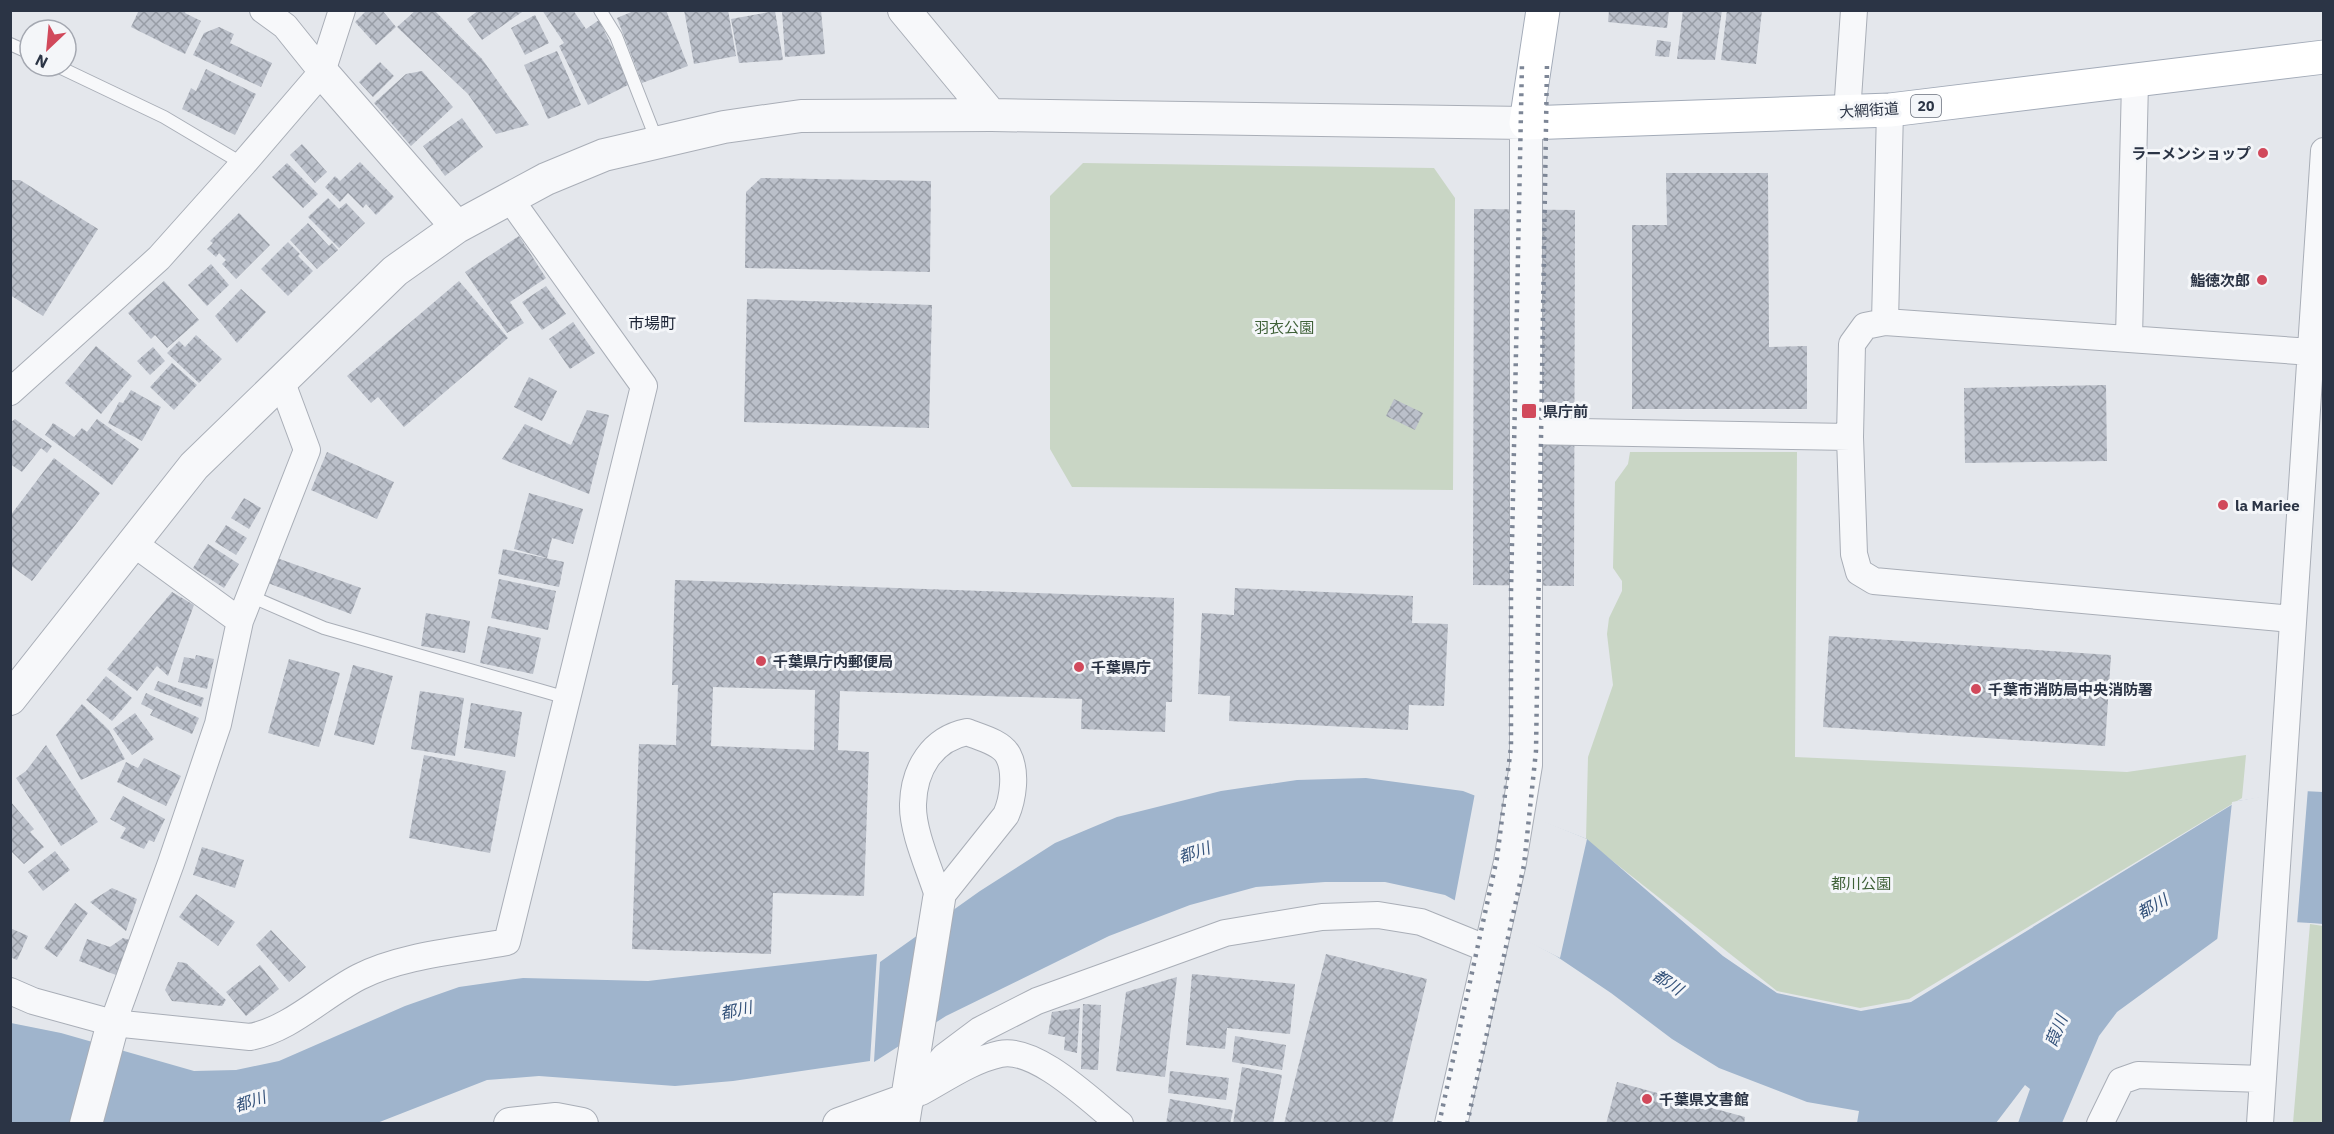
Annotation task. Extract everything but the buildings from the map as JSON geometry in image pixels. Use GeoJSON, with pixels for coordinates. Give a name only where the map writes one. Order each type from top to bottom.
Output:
{"type":"FeatureCollection","features":[{"type":"Feature","properties":{"kind":"main road"},"geometry":{"type":"LineString","coordinates":[[1526,123],[1543,10]]}},
{"type":"Feature","properties":{"kind":"main road","name":"大網街道"},"geometry":{"type":"LineString","coordinates":[[1526,123],[1890,110],[2135,82],[2324,57]]}},
{"type":"Feature","properties":{"kind":"street"},"geometry":{"type":"LineString","coordinates":[[263,10],[285,26],[457,227]]}},
{"type":"Feature","properties":{"kind":"street"},"geometry":{"type":"LineString","coordinates":[[10,392],[159,258],[243,164],[322,72],[342,10]]}},
{"type":"Feature","properties":{"kind":"street"},"geometry":{"type":"LineString","coordinates":[[904,10],[990,115]]}},
{"type":"Feature","properties":{"kind":"street"},"geometry":{"type":"LineString","coordinates":[[1847,112],[1854,10]]}},
{"type":"Feature","properties":{"kind":"street"},"geometry":{"type":"LineString","coordinates":[[2130,338],[2135,82]]}},
{"type":"Feature","properties":{"kind":"street"},"geometry":{"type":"LineString","coordinates":[[1885,322],[1890,110]]}},
{"type":"Feature","properties":{"kind":"street"},"geometry":{"type":"LineString","coordinates":[[10,699],[194,466],[280,380],[395,271],[457,227],[546,179],[604,155],[724,127],[801,116],[990,115],[1526,123],[1526,765],[1510,862],[1451,1124]]}},
{"type":"Feature","properties":{"kind":"street"},"geometry":{"type":"LineString","coordinates":[[2260,1124],[2324,151]]}},
{"type":"Feature","properties":{"kind":"street"},"geometry":{"type":"LineString","coordinates":[[10,991],[33,1001],[113,1023],[250,1037],[269,1033],[360,976],[400,962],[507,942],[644,386],[510,199]]}},
{"type":"Feature","properties":{"kind":"street"},"geometry":{"type":"LineString","coordinates":[[2292,619],[1874,581],[1859,572],[1854,554],[1851,437],[1852,344],[1865,326],[1885,322],[2312,352]]}},
{"type":"Feature","properties":{"kind":"street"},"geometry":{"type":"LineString","coordinates":[[86,1124],[113,1023],[218,724],[240,621],[307,450],[280,380]]}},
{"type":"Feature","properties":{"kind":"street"},"geometry":{"type":"LineString","coordinates":[[1526,431],[1851,437]]}},
{"type":"Feature","properties":{"kind":"street"},"geometry":{"type":"LineString","coordinates":[[133,543],[240,621]]}},
{"type":"Feature","properties":{"kind":"street"},"geometry":{"type":"LineString","coordinates":[[905,1111],[939,899],[913,806],[916,782],[925,759],[935,746],[950,735],[967,732],[998,746],[1008,755],[1013,783],[1011,802],[1006,815],[939,899]]}},
{"type":"Feature","properties":{"kind":"street"},"geometry":{"type":"LineString","coordinates":[[905,1111],[944,1057],[980,1030],[1037,1001],[1225,933],[1322,917],[1378,915],[1420,922],[1490,950]]}},
{"type":"Feature","properties":{"kind":"street"},"geometry":{"type":"LineString","coordinates":[[839,1124],[905,1111],[977,1062],[1000,1053],[1020,1054],[1047,1066],[1120,1124]]}},
{"type":"Feature","properties":{"kind":"street"},"geometry":{"type":"LineString","coordinates":[[2100,1124],[2121,1082],[2138,1075],[2263,1079]]}},
{"type":"Feature","properties":{"kind":"street"},"geometry":{"type":"LineString","coordinates":[[510,1124],[556,1119],[582,1124]]}},
{"type":"Feature","properties":{"kind":"lane"},"geometry":{"type":"LineString","coordinates":[[600,10],[616,36],[657,142]]}},
{"type":"Feature","properties":{"kind":"lane"},"geometry":{"type":"LineString","coordinates":[[78,76],[164,117],[243,164]]}},
{"type":"Feature","properties":{"kind":"lane"},"geometry":{"type":"LineString","coordinates":[[250,596],[324,628],[567,698]]}},
{"type":"Feature","properties":{"kind":"green space","name":"羽衣公園"},"geometry":{"type":"Polygon","coordinates":[[[1083,163],[1434,168],[1455,198],[1453,490],[1072,487],[1050,449],[1050,196],[1083,163]]]}},
{"type":"Feature","properties":{"kind":"green space","name":"都川公園"},"geometry":{"type":"Polygon","coordinates":[[[1630,452],[1797,452],[1795,757],[2127,772],[2246,755],[2242,798],[1909,999],[1860,1008],[1777,991],[1586,840],[1588,757],[1613,685],[1607,634],[1609,618],[1622,591],[1622,581],[1613,568],[1615,482],[1628,464],[1630,452]]]}},
{"type":"Feature","properties":{"kind":"green space"},"geometry":{"type":"Polygon","coordinates":[[[2310,924],[2323,926],[2323,1123],[2293,1123],[2310,924]]]}},
{"type":"Feature","properties":{"kind":"water"},"geometry":{"type":"Polygon","coordinates":[[[1366,778],[1463,791],[1587,839],[1723,956],[1777,993],[1861,1011],[1911,1002],[2238,801],[2303,791],[2323,792],[2323,924],[2275,923],[2251,925],[2228,931],[2117,1012],[2099,1036],[2062,1123],[2018,1123],[2030,1089],[2025,1085],[1996,1123],[1857,1123],[1859,1111],[1807,1102],[1719,1068],[1672,1039],[1611,993],[1556,956],[1445,895],[1385,882],[1325,882],[1256,887],[1190,905],[1109,936],[946,1016],[874,1062],[880,962],[980,891],[1055,843],[1117,817],[1221,791],[1297,780],[1366,778]]]}},
{"type":"Feature","properties":{"kind":"water","name":"都川"},"geometry":{"type":"Polygon","coordinates":[[[877,954],[870,1061],[733,1081],[675,1086],[539,1076],[487,1080],[377,1123],[11,1124],[11,1023],[61,1033],[194,1071],[236,1070],[279,1061],[405,1006],[459,987],[523,978],[648,981],[877,954]]]}},
{"type":"Feature","properties":{"kind":"pier"},"geometry":{"type":"Polygon","coordinates":[[[2308,788],[2297,925],[2249,928],[2229,933],[2217,942],[2232,802],[2308,788]]]}},
{"type":"Feature","properties":{"kind":"pier"},"geometry":{"type":"Polygon","coordinates":[[[1475,793],[1587,839],[1560,958],[1454,904],[1475,793]]]}},
{"type":"Feature","properties":{"kind":"railway"},"geometry":{"type":"LineString","coordinates":[[1439,1124],[1497,858],[1511,747],[1511,592],[1522,63]]}},
{"type":"Feature","properties":{"kind":"railway"},"geometry":{"type":"LineString","coordinates":[[1467,1124],[1524,865],[1536,751],[1547,64]]}},
{"type":"Feature","properties":{"kind":"place","name":"ラーメンショップ"},"geometry":{"type":"Point","coordinates":[2263,153]}},
{"type":"Feature","properties":{"kind":"place","name":"鮨徳次郎"},"geometry":{"type":"Point","coordinates":[2262,280]}},
{"type":"Feature","properties":{"kind":"place","name":"県庁前"},"geometry":{"type":"Point","coordinates":[1529,411]}},
{"type":"Feature","properties":{"kind":"place","name":"la Mariee"},"geometry":{"type":"Point","coordinates":[2223,505]}},
{"type":"Feature","properties":{"kind":"place","name":"千葉県庁内郵便局"},"geometry":{"type":"Point","coordinates":[761,661]}},
{"type":"Feature","properties":{"kind":"place","name":"千葉県庁"},"geometry":{"type":"Point","coordinates":[1079,667]}},
{"type":"Feature","properties":{"kind":"place","name":"千葉市消防局中央消防署"},"geometry":{"type":"Point","coordinates":[1976,689]}},
{"type":"Feature","properties":{"kind":"place","name":"千葉県文書館"},"geometry":{"type":"Point","coordinates":[1647,1099]}},
{"type":"Feature","properties":{"kind":"district","name":"市場町"},"geometry":{"type":"Point","coordinates":[652,323]}},
{"type":"Feature","properties":{"kind":"water label","name":"葭川"},"geometry":{"type":"Point","coordinates":[2056,1031]}}]}
